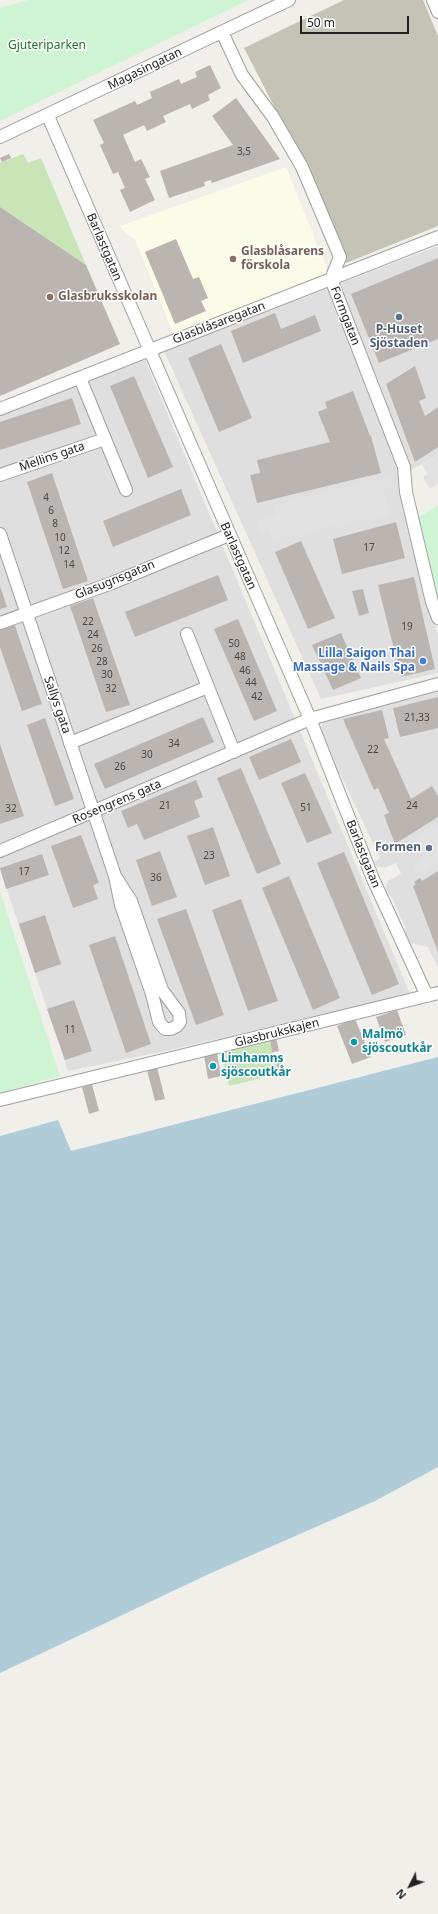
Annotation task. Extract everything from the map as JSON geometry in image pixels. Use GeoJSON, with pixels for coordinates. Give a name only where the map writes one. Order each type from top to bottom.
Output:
{"type":"FeatureCollection","features":[{"type":"Feature","properties":{"kind":"street","name":"Magasingatan"},"geometry":{"type":"LineString","coordinates":[[0,137],[48,116],[289,0]]}},
{"type":"Feature","properties":{"kind":"street"},"geometry":{"type":"LineString","coordinates":[[433,0],[438,12]]}},
{"type":"Feature","properties":{"kind":"street","name":"Formgatan"},"geometry":{"type":"LineString","coordinates":[[222,32],[242,75],[273,117],[302,167],[340,257],[331,279],[404,467],[406,492],[432,602],[438,618]]}},
{"type":"Feature","properties":{"kind":"street","name":"Barlastgatan"},"geometry":{"type":"LineString","coordinates":[[48,116],[310,719],[373,879],[433,994]]}},
{"type":"Feature","properties":{"kind":"street","name":"Glasblåsaregatan"},"geometry":{"type":"LineString","coordinates":[[0,409],[438,237]]}},
{"type":"Feature","properties":{"kind":"street"},"geometry":{"type":"LineString","coordinates":[[80,378],[126,490]]}},
{"type":"Feature","properties":{"kind":"street","name":"Mellins gata"},"geometry":{"type":"LineString","coordinates":[[0,475],[105,439]]}},
{"type":"Feature","properties":{"kind":"street","name":"Sallys gata"},"geometry":{"type":"LineString","coordinates":[[0,534],[115,876],[121,905],[152,994],[159,1022],[165,1029],[171,1029],[177,1026],[180,1022],[179,1014],[162,990],[131,901],[115,876]]}},
{"type":"Feature","properties":{"kind":"street","name":"Glasugnsgatan"},"geometry":{"type":"LineString","coordinates":[[0,624],[229,535]]}},
{"type":"Feature","properties":{"kind":"street"},"geometry":{"type":"LineString","coordinates":[[187,634],[234,752]]}},
{"type":"Feature","properties":{"kind":"street","name":"Rosengrens gata"},"geometry":{"type":"LineString","coordinates":[[0,851],[310,719],[438,684]]}},
{"type":"Feature","properties":{"kind":"street"},"geometry":{"type":"LineString","coordinates":[[70,743],[208,687]]}},
{"type":"Feature","properties":{"kind":"street","name":"Glasbrukskajen"},"geometry":{"type":"LineString","coordinates":[[0,1100],[433,994]]}},
{"type":"Feature","properties":{"kind":"shaded area"},"geometry":{"type":"Polygon","coordinates":[[[344,0],[423,0],[438,36],[438,226],[346,263],[305,166],[244,48],[344,0]]]}},
{"type":"Feature","properties":{"kind":"shaded area","name":"Glasblåsarens förskola"},"geometry":{"type":"Polygon","coordinates":[[[286,167],[331,279],[176,340],[135,240],[122,230],[120,226],[286,167]]]}},
{"type":"Feature","properties":{"kind":"shaded area"},"geometry":{"type":"Polygon","coordinates":[[[438,246],[438,456],[399,476],[438,635],[438,673],[321,699],[164,351],[438,246]]]}},
{"type":"Feature","properties":{"kind":"shaded area"},"geometry":{"type":"Polygon","coordinates":[[[145,360],[410,994],[170,1050],[68,1071],[0,869],[0,413],[145,360]]]}},
{"type":"Feature","properties":{"kind":"shaded area"},"geometry":{"type":"Polygon","coordinates":[[[438,456],[438,484],[430,489],[423,477],[428,474],[422,465],[438,456]]]}},
{"type":"Feature","properties":{"kind":"shaded area"},"geometry":{"type":"Polygon","coordinates":[[[391,476],[394,487],[383,490],[390,514],[273,541],[269,532],[261,533],[256,520],[276,514],[274,504],[391,476]]]}},
{"type":"Feature","properties":{"kind":"shaded area"},"geometry":{"type":"Polygon","coordinates":[[[438,688],[438,967],[428,947],[410,943],[404,936],[406,928],[391,896],[385,893],[388,881],[401,874],[396,863],[384,868],[377,866],[374,863],[380,858],[341,775],[333,771],[320,731],[324,720],[438,688]]]}},
{"type":"Feature","properties":{"kind":"shaded area","name":"Formen"},"geometry":{"type":"Polygon","coordinates":[[[438,823],[438,864],[418,876],[413,867],[426,858],[414,838],[438,823]]]}},
{"type":"Feature","properties":{"kind":"green space","name":"Gjuteriparken"},"geometry":{"type":"Polygon","coordinates":[[[28,0],[248,0],[0,121],[0,8],[28,0]]]}},
{"type":"Feature","properties":{"kind":"green space"},"geometry":{"type":"Polygon","coordinates":[[[23,154],[28,163],[41,158],[86,265],[0,207],[0,163],[23,154]]]}},
{"type":"Feature","properties":{"kind":"green space"},"geometry":{"type":"Polygon","coordinates":[[[438,505],[438,606],[416,519],[438,505]]]}},
{"type":"Feature","properties":{"kind":"green space"},"geometry":{"type":"Polygon","coordinates":[[[0,891],[60,1076],[0,1093],[0,891]]]}},
{"type":"Feature","properties":{"kind":"green space"},"geometry":{"type":"Polygon","coordinates":[[[270,1039],[278,1074],[229,1086],[220,1052],[270,1039]]]}},
{"type":"Feature","properties":{"kind":"water"},"geometry":{"type":"Polygon","coordinates":[[[438,1057],[438,1467],[375,1501],[211,1573],[0,1673],[0,1136],[58,1120],[71,1151],[438,1057]]]}},
{"type":"Feature","properties":{"kind":"building"},"geometry":{"type":"Polygon","coordinates":[[[210,65],[221,88],[208,95],[210,100],[192,109],[190,104],[163,116],[166,122],[147,131],[144,125],[123,135],[135,162],[141,159],[150,177],[145,179],[155,200],[130,212],[120,190],[125,188],[118,172],[113,174],[100,145],[104,143],[93,120],[135,101],[137,105],[152,98],[150,92],[179,79],[181,84],[197,77],[195,72],[210,65]]]}},
{"type":"Feature","properties":{"kind":"building"},"geometry":{"type":"Polygon","coordinates":[[[236,98],[280,159],[212,183],[211,180],[204,182],[205,186],[169,198],[160,171],[233,145],[212,116],[236,98]]]}},
{"type":"Feature","properties":{"kind":"building"},"geometry":{"type":"Polygon","coordinates":[[[9,154],[11,158],[2,162],[0,158],[9,154]]]}},
{"type":"Feature","properties":{"kind":"building","name":"Glasbruksskolan"},"geometry":{"type":"Polygon","coordinates":[[[0,207],[86,265],[120,344],[0,396],[0,207]]]}},
{"type":"Feature","properties":{"kind":"building"},"geometry":{"type":"Polygon","coordinates":[[[176,239],[193,279],[199,277],[208,298],[201,301],[206,311],[175,324],[145,252],[176,239]]]}},
{"type":"Feature","properties":{"kind":"building","name":"P-Huset Sjöstaden"},"geometry":{"type":"Polygon","coordinates":[[[438,258],[438,339],[379,363],[351,294],[438,258]]]}},
{"type":"Feature","properties":{"kind":"building"},"geometry":{"type":"Polygon","coordinates":[[[275,313],[281,329],[315,315],[321,331],[243,363],[231,331],[275,313]]]}},
{"type":"Feature","properties":{"kind":"building"},"geometry":{"type":"Polygon","coordinates":[[[221,344],[252,418],[219,432],[188,358],[221,344]]]}},
{"type":"Feature","properties":{"kind":"building"},"geometry":{"type":"Polygon","coordinates":[[[415,366],[426,398],[419,401],[425,416],[438,407],[438,447],[415,462],[386,384],[415,366]]]}},
{"type":"Feature","properties":{"kind":"building"},"geometry":{"type":"Polygon","coordinates":[[[134,376],[173,467],[148,478],[110,386],[134,376]]]}},
{"type":"Feature","properties":{"kind":"building"},"geometry":{"type":"Polygon","coordinates":[[[353,391],[371,436],[381,473],[257,503],[250,475],[260,473],[257,460],[330,442],[318,412],[327,408],[325,402],[353,391]]]}},
{"type":"Feature","properties":{"kind":"building"},"geometry":{"type":"Polygon","coordinates":[[[72,398],[81,424],[0,450],[0,422],[72,398]]]}},
{"type":"Feature","properties":{"kind":"building"},"geometry":{"type":"Polygon","coordinates":[[[52,473],[88,581],[63,589],[27,482],[52,473]]]}},
{"type":"Feature","properties":{"kind":"building"},"geometry":{"type":"Polygon","coordinates":[[[181,489],[191,515],[113,547],[103,521],[181,489]]]}},
{"type":"Feature","properties":{"kind":"building"},"geometry":{"type":"Polygon","coordinates":[[[396,522],[405,558],[342,574],[333,539],[396,522]]]}},
{"type":"Feature","properties":{"kind":"building"},"geometry":{"type":"Polygon","coordinates":[[[301,541],[335,618],[308,629],[275,552],[301,541]]]}},
{"type":"Feature","properties":{"kind":"building"},"geometry":{"type":"Polygon","coordinates":[[[218,575],[228,600],[135,637],[125,612],[218,575]]]}},
{"type":"Feature","properties":{"kind":"building"},"geometry":{"type":"Polygon","coordinates":[[[414,577],[435,669],[401,677],[378,585],[414,577]]]}},
{"type":"Feature","properties":{"kind":"building"},"geometry":{"type":"Polygon","coordinates":[[[0,586],[7,607],[0,609],[0,586]]]}},
{"type":"Feature","properties":{"kind":"building"},"geometry":{"type":"Polygon","coordinates":[[[363,589],[369,613],[359,616],[352,591],[363,589]]]}},
{"type":"Feature","properties":{"kind":"building"},"geometry":{"type":"Polygon","coordinates":[[[93,598],[130,705],[106,712],[70,606],[93,598]]]}},
{"type":"Feature","properties":{"kind":"building"},"geometry":{"type":"Polygon","coordinates":[[[238,619],[277,711],[254,721],[214,629],[238,619]]]}},
{"type":"Feature","properties":{"kind":"building"},"geometry":{"type":"Polygon","coordinates":[[[14,623],[42,704],[22,711],[0,647],[0,628],[14,623]]]}},
{"type":"Feature","properties":{"kind":"building"},"geometry":{"type":"Polygon","coordinates":[[[341,633],[361,678],[333,690],[312,645],[341,633]]]}},
{"type":"Feature","properties":{"kind":"building"},"geometry":{"type":"Polygon","coordinates":[[[438,697],[438,728],[400,737],[393,708],[438,697]]]}},
{"type":"Feature","properties":{"kind":"building"},"geometry":{"type":"Polygon","coordinates":[[[382,710],[389,738],[384,739],[411,799],[432,786],[438,796],[438,817],[395,844],[384,815],[389,813],[378,788],[374,790],[343,719],[382,710]]]}},
{"type":"Feature","properties":{"kind":"building"},"geometry":{"type":"Polygon","coordinates":[[[203,717],[214,742],[105,789],[94,764],[203,717]]]}},
{"type":"Feature","properties":{"kind":"building"},"geometry":{"type":"Polygon","coordinates":[[[45,718],[74,799],[55,806],[27,725],[45,718]]]}},
{"type":"Feature","properties":{"kind":"building"},"geometry":{"type":"Polygon","coordinates":[[[291,739],[301,762],[259,780],[249,757],[291,739]]]}},
{"type":"Feature","properties":{"kind":"building"},"geometry":{"type":"Polygon","coordinates":[[[0,744],[24,816],[0,824],[0,744]]]}},
{"type":"Feature","properties":{"kind":"building"},"geometry":{"type":"Polygon","coordinates":[[[241,768],[281,864],[257,874],[217,778],[241,768]]]}},
{"type":"Feature","properties":{"kind":"building"},"geometry":{"type":"Polygon","coordinates":[[[305,773],[332,833],[307,843],[281,783],[305,773]]]}},
{"type":"Feature","properties":{"kind":"building"},"geometry":{"type":"Polygon","coordinates":[[[196,780],[203,797],[194,801],[200,817],[144,840],[137,824],[128,828],[121,811],[196,780]]]}},
{"type":"Feature","properties":{"kind":"building"},"geometry":{"type":"Polygon","coordinates":[[[213,827],[230,876],[205,885],[187,836],[213,827]]]}},
{"type":"Feature","properties":{"kind":"building"},"geometry":{"type":"Polygon","coordinates":[[[81,835],[99,883],[93,885],[98,899],[73,908],[51,846],[81,835]]]}},
{"type":"Feature","properties":{"kind":"building"},"geometry":{"type":"Polygon","coordinates":[[[160,851],[177,897],[152,906],[136,860],[160,851]]]}},
{"type":"Feature","properties":{"kind":"building"},"geometry":{"type":"Polygon","coordinates":[[[344,852],[399,984],[372,995],[317,863],[344,852]]]}},
{"type":"Feature","properties":{"kind":"building"},"geometry":{"type":"Polygon","coordinates":[[[42,854],[49,875],[6,889],[0,868],[42,854]]]}},
{"type":"Feature","properties":{"kind":"building"},"geometry":{"type":"Polygon","coordinates":[[[438,871],[438,952],[413,886],[416,884],[414,882],[420,878],[422,881],[438,871]]]}},
{"type":"Feature","properties":{"kind":"building"},"geometry":{"type":"Polygon","coordinates":[[[289,876],[340,998],[313,1010],[262,888],[289,876]]]}},
{"type":"Feature","properties":{"kind":"building"},"geometry":{"type":"Polygon","coordinates":[[[241,899],[278,1001],[248,1011],[212,910],[241,899]]]}},
{"type":"Feature","properties":{"kind":"building"},"geometry":{"type":"Polygon","coordinates":[[[186,909],[224,1015],[196,1025],[157,919],[186,909]]]}},
{"type":"Feature","properties":{"kind":"building"},"geometry":{"type":"Polygon","coordinates":[[[45,915],[61,964],[35,973],[19,924],[45,915]]]}},
{"type":"Feature","properties":{"kind":"building"},"geometry":{"type":"Polygon","coordinates":[[[115,936],[151,1044],[126,1053],[89,945],[115,936]]]}},
{"type":"Feature","properties":{"kind":"building"},"geometry":{"type":"Polygon","coordinates":[[[74,1000],[92,1051],[65,1060],[47,1009],[74,1000]]]}},
{"type":"Feature","properties":{"kind":"building","name":"Malmö sjöscoutkår"},"geometry":{"type":"Polygon","coordinates":[[[397,1010],[406,1035],[385,1042],[376,1017],[397,1010]]]}},
{"type":"Feature","properties":{"kind":"building","name":"Malmö sjöscoutkår"},"geometry":{"type":"Polygon","coordinates":[[[355,1019],[371,1057],[352,1064],[337,1026],[355,1019]]]}},
{"type":"Feature","properties":{"kind":"building"},"geometry":{"type":"Polygon","coordinates":[[[276,1038],[279,1051],[272,1052],[270,1039],[276,1038]]]}},
{"type":"Feature","properties":{"kind":"building","name":"Limhamns sjöscoutkår"},"geometry":{"type":"Polygon","coordinates":[[[217,1053],[221,1076],[208,1079],[204,1055],[217,1053]]]}},
{"type":"Feature","properties":{"kind":"building"},"geometry":{"type":"Polygon","coordinates":[[[280,1055],[283,1070],[278,1071],[275,1056],[280,1055]]]}},
{"type":"Feature","properties":{"kind":"building"},"geometry":{"type":"Polygon","coordinates":[[[157,1067],[165,1099],[155,1101],[147,1070],[157,1067]]]}},
{"type":"Feature","properties":{"kind":"building"},"geometry":{"type":"Polygon","coordinates":[[[92,1084],[99,1111],[89,1114],[82,1087],[92,1084]]]}},
{"type":"Feature","properties":{"kind":"place","name":"Glasblåsarens förskola"},"geometry":{"type":"Point","coordinates":[233,259]}},
{"type":"Feature","properties":{"kind":"place","name":"Glasbruksskolan"},"geometry":{"type":"Point","coordinates":[50,297]}},
{"type":"Feature","properties":{"kind":"place","name":"P-Huset Sjöstaden"},"geometry":{"type":"Point","coordinates":[399,317]}},
{"type":"Feature","properties":{"kind":"place","name":"Lilla Saigon Thai Massage & Nails Spa"},"geometry":{"type":"Point","coordinates":[423,661]}},
{"type":"Feature","properties":{"kind":"place","name":"Formen"},"geometry":{"type":"Point","coordinates":[429,848]}},
{"type":"Feature","properties":{"kind":"place","name":"Malmö sjöscoutkår"},"geometry":{"type":"Point","coordinates":[354,1042]}},
{"type":"Feature","properties":{"kind":"place","name":"Limhamns sjöscoutkår"},"geometry":{"type":"Point","coordinates":[213,1066]}}]}
